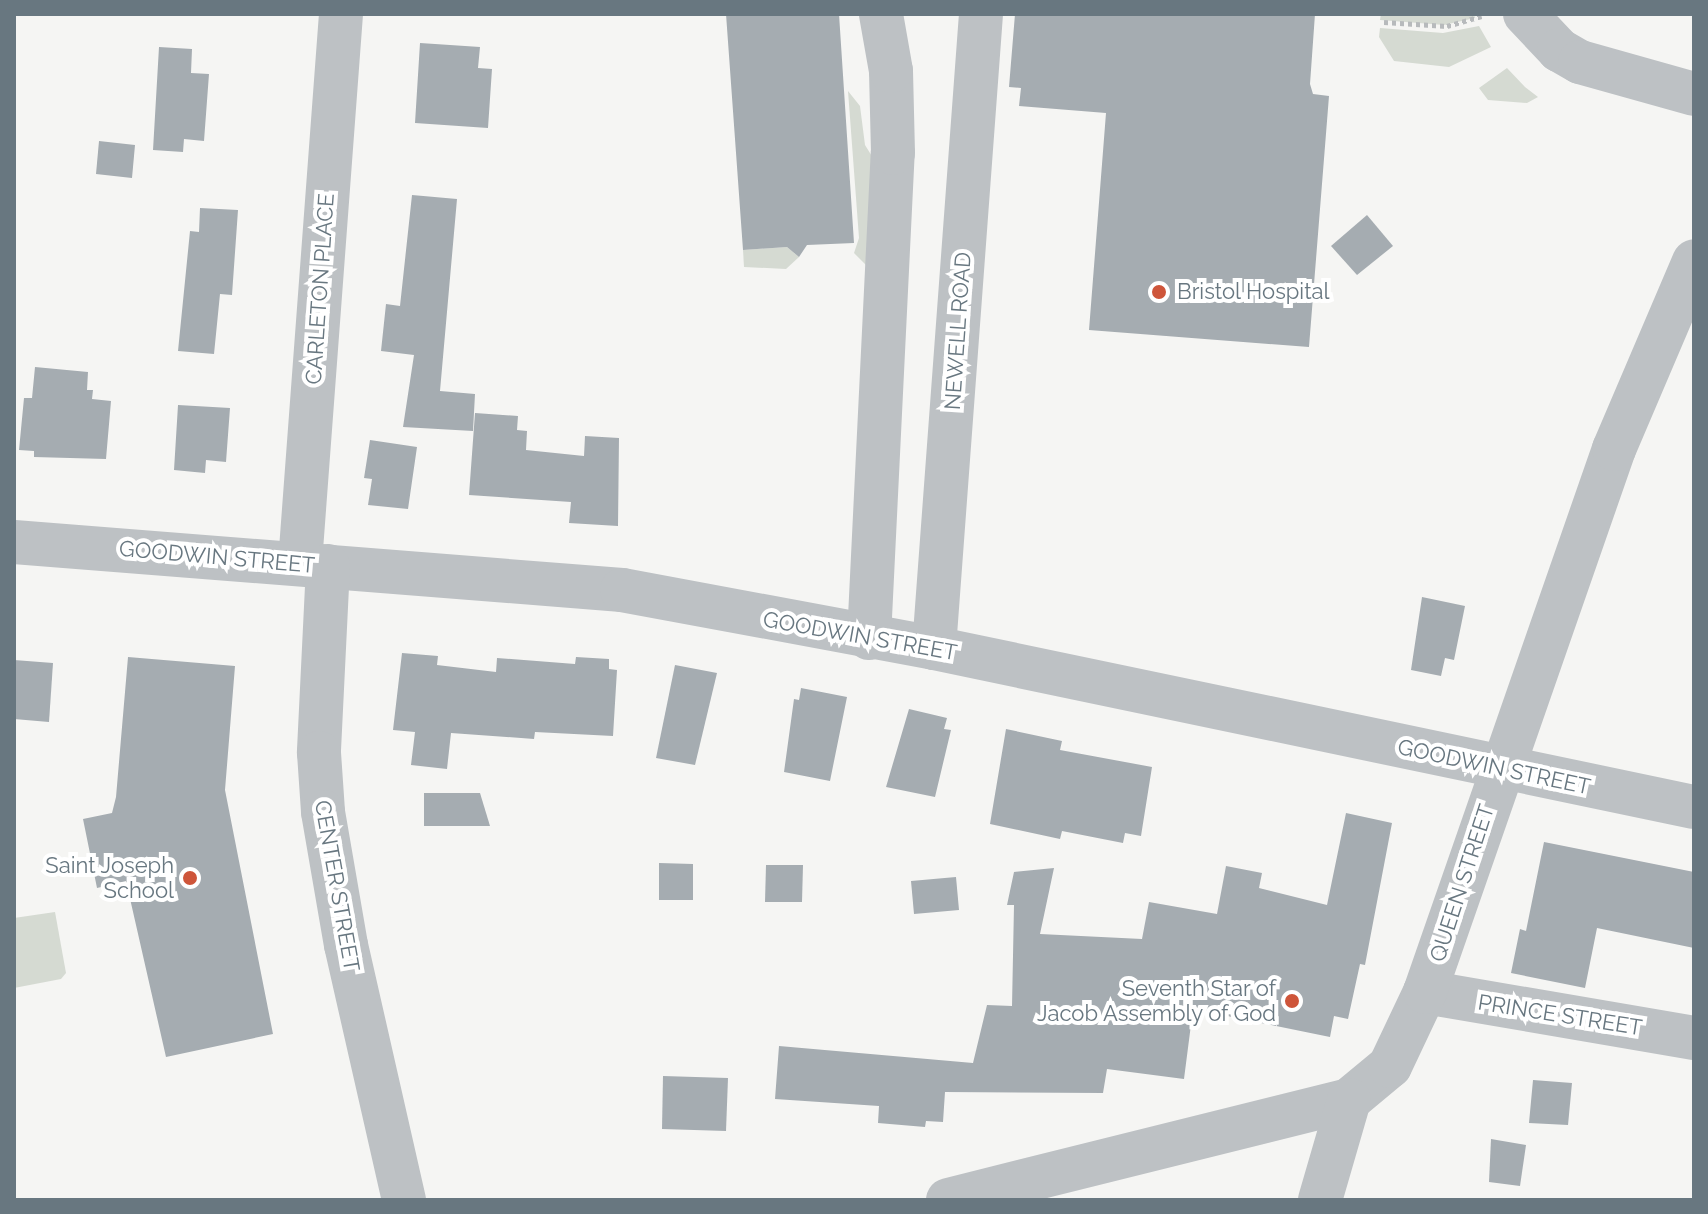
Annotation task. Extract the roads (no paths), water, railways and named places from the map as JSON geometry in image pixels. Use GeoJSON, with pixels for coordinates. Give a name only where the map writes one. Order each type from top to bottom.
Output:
{"type":"FeatureCollection","features":[{"type":"Feature","properties":{"kind":"street","name":"CARLETON PLACE"},"geometry":{"type":"LineString","coordinates":[[314,565],[341,14]]}},
{"type":"Feature","properties":{"kind":"street"},"geometry":{"type":"LineString","coordinates":[[869,638],[893,153],[891,71],[881,14]]}},
{"type":"Feature","properties":{"kind":"street","name":"NEWELL ROAD"},"geometry":{"type":"LineString","coordinates":[[934,648],[981,14]]}},
{"type":"Feature","properties":{"kind":"street"},"geometry":{"type":"LineString","coordinates":[[1525,14],[1559,50],[1580,62],[1694,94]]}},
{"type":"Feature","properties":{"kind":"street","name":"QUEEN STREET"},"geometry":{"type":"LineString","coordinates":[[948,1200],[1349,1100],[1390,1066],[1425,992],[1500,769],[1614,449],[1694,261]]}},
{"type":"Feature","properties":{"kind":"street","name":"GOODWIN STREET"},"geometry":{"type":"LineString","coordinates":[[14,542],[622,590],[934,648],[1500,769],[1694,807]]}},
{"type":"Feature","properties":{"kind":"street","name":"CENTER STREET"},"geometry":{"type":"LineString","coordinates":[[314,565],[319,753],[325,829],[404,1200]]}},
{"type":"Feature","properties":{"kind":"street","name":"PRINCE STREET"},"geometry":{"type":"LineString","coordinates":[[1425,992],[1694,1038]]}},
{"type":"Feature","properties":{"kind":"street"},"geometry":{"type":"LineString","coordinates":[[1320,1200],[1349,1100]]}},
{"type":"Feature","properties":{"kind":"place","name":"Bristol Hospital"},"geometry":{"type":"Point","coordinates":[1159,292]}},
{"type":"Feature","properties":{"kind":"place","name":"Saint Joseph School"},"geometry":{"type":"Point","coordinates":[190,878]}},
{"type":"Feature","properties":{"kind":"place","name":"Seventh Star of Jacob Assembly of God"},"geometry":{"type":"Point","coordinates":[1292,1001]}}]}
